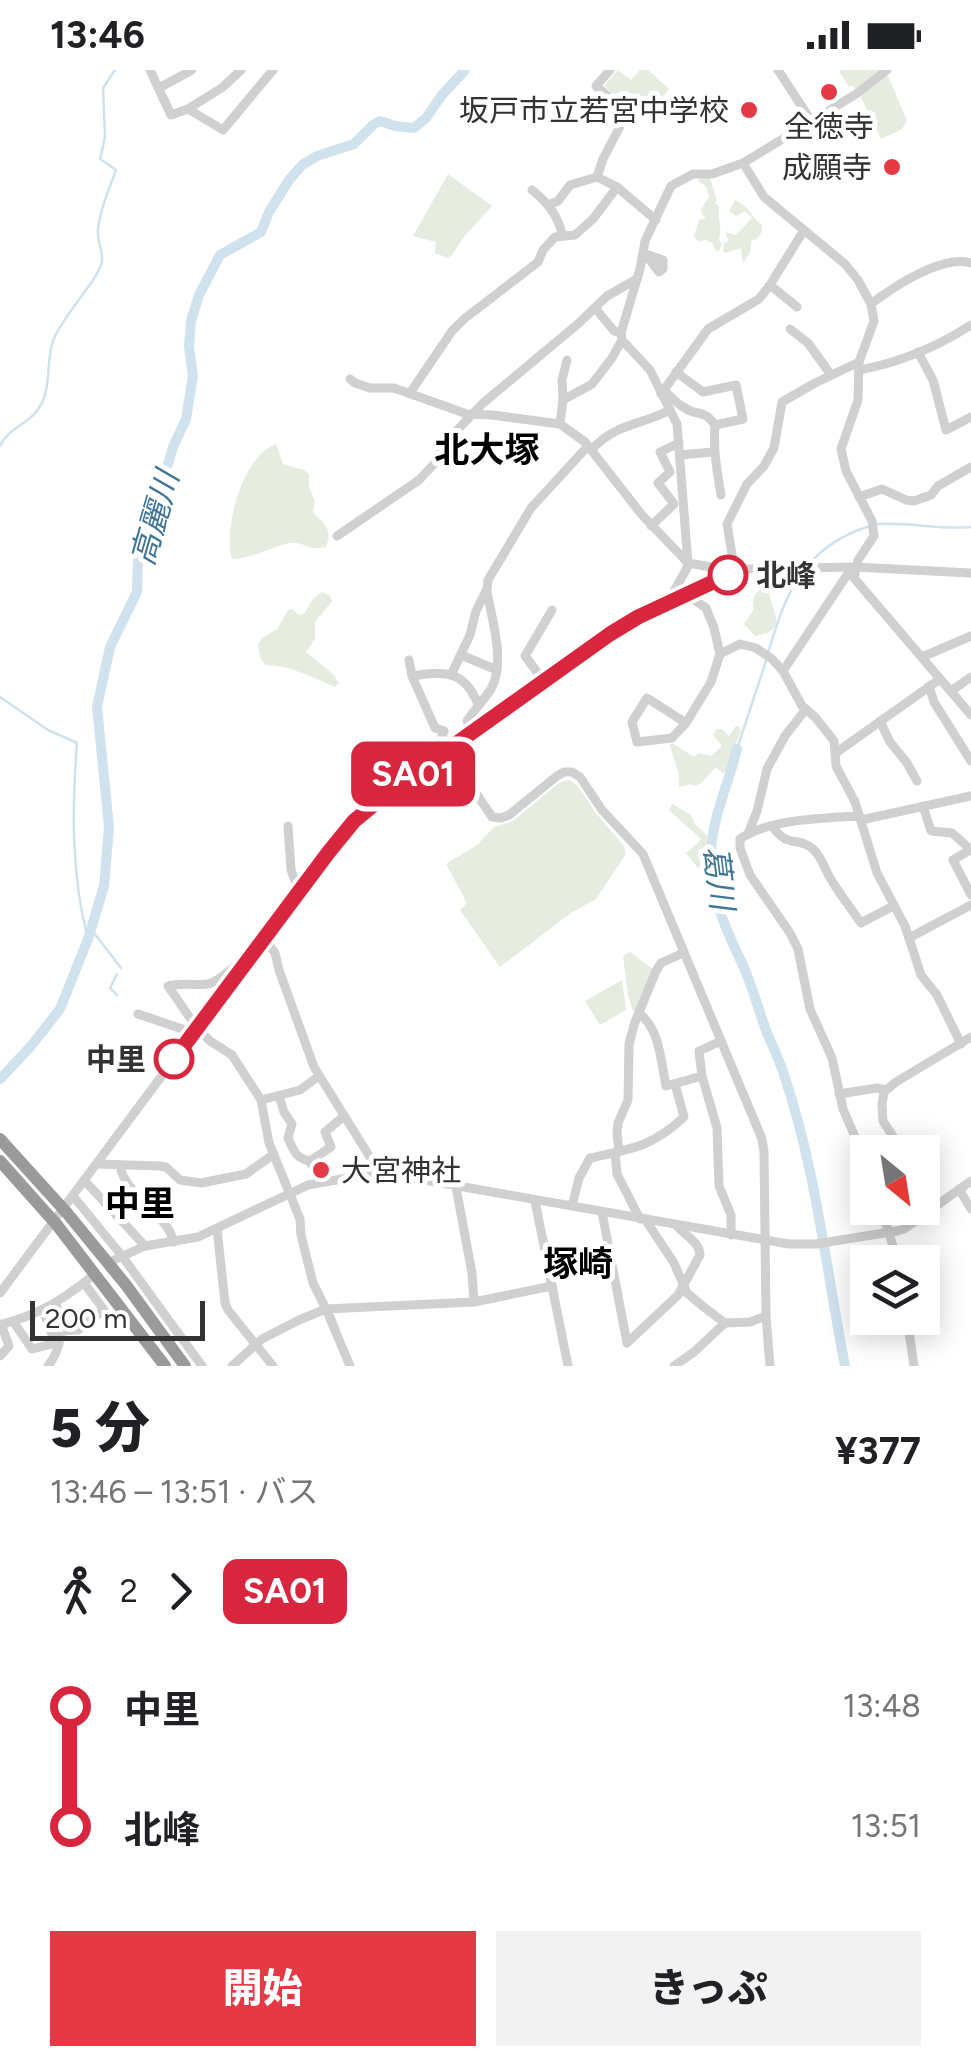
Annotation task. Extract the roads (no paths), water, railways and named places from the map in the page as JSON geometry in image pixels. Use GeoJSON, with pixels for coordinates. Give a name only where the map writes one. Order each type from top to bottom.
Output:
{"type":"FeatureCollection","features":[{"type":"Feature","properties":{"kind":"highway"},"geometry":{"type":"LineString","coordinates":[[0,1138],[67,1213],[187,1366]]}},
{"type":"Feature","properties":{"kind":"highway"},"geometry":{"type":"LineString","coordinates":[[0,1160],[166,1366]]}},
{"type":"Feature","properties":{"kind":"street"},"geometry":{"type":"LineString","coordinates":[[150,70],[172,115],[223,87],[241,70]]}},
{"type":"Feature","properties":{"kind":"street"},"geometry":{"type":"LineString","coordinates":[[158,88],[192,70]]}},
{"type":"Feature","properties":{"kind":"street"},"geometry":{"type":"LineString","coordinates":[[188,109],[223,130],[274,70]]}},
{"type":"Feature","properties":{"kind":"street"},"geometry":{"type":"LineString","coordinates":[[597,177],[602,159],[627,113],[596,86],[610,70]]}},
{"type":"Feature","properties":{"kind":"street"},"geometry":{"type":"LineString","coordinates":[[778,70],[812,122]]}},
{"type":"Feature","properties":{"kind":"street"},"geometry":{"type":"LineString","coordinates":[[563,400],[592,384],[612,358],[645,241],[671,186],[693,174],[712,174],[744,163],[856,94],[887,70]]}},
{"type":"Feature","properties":{"kind":"street"},"geometry":{"type":"LineString","coordinates":[[744,163],[764,197],[845,264],[866,292],[874,321],[859,366],[858,400],[841,448],[846,471],[872,522],[874,536],[782,671]]}},
{"type":"Feature","properties":{"kind":"street"},"geometry":{"type":"LineString","coordinates":[[548,204],[558,201],[570,184],[597,177],[617,187],[656,220]]}},
{"type":"Feature","properties":{"kind":"street"},"geometry":{"type":"LineString","coordinates":[[410,393],[464,319],[538,262],[552,240],[578,233],[593,220],[617,187]]}},
{"type":"Feature","properties":{"kind":"street"},"geometry":{"type":"LineString","coordinates":[[532,190],[548,204],[562,235]]}},
{"type":"Feature","properties":{"kind":"street"},"geometry":{"type":"LineString","coordinates":[[662,392],[708,328],[753,304],[770,285],[804,230]]}},
{"type":"Feature","properties":{"kind":"street"},"geometry":{"type":"LineString","coordinates":[[871,304],[902,283],[949,261],[971,263]]}},
{"type":"Feature","properties":{"kind":"street"},"geometry":{"type":"LineString","coordinates":[[337,536],[428,472],[445,442],[471,415],[607,296],[637,279]]}},
{"type":"Feature","properties":{"kind":"street"},"geometry":{"type":"LineString","coordinates":[[770,285],[797,307]]}},
{"type":"Feature","properties":{"kind":"street"},"geometry":{"type":"LineString","coordinates":[[595,308],[650,370],[677,424],[688,568],[667,604]]}},
{"type":"Feature","properties":{"kind":"street"},"geometry":{"type":"LineString","coordinates":[[733,573],[726,524],[746,484],[764,466],[774,448],[782,402],[831,376],[918,352],[971,325]]}},
{"type":"Feature","properties":{"kind":"street"},"geometry":{"type":"LineString","coordinates":[[790,329],[808,343],[831,376]]}},
{"type":"Feature","properties":{"kind":"street"},"geometry":{"type":"LineString","coordinates":[[918,352],[933,380],[946,430],[971,418]]}},
{"type":"Feature","properties":{"kind":"street"},"geometry":{"type":"LineString","coordinates":[[560,424],[567,360]]}},
{"type":"Feature","properties":{"kind":"street"},"geometry":{"type":"LineString","coordinates":[[676,372],[703,392],[736,385],[743,419],[714,425]]}},
{"type":"Feature","properties":{"kind":"street"},"geometry":{"type":"LineString","coordinates":[[350,379],[370,388],[388,386],[471,415],[560,424],[590,448],[651,526],[688,563],[733,573]]}},
{"type":"Feature","properties":{"kind":"street"},"geometry":{"type":"LineString","coordinates":[[662,392],[689,412],[705,414],[714,425],[721,494]]}},
{"type":"Feature","properties":{"kind":"street"},"geometry":{"type":"LineString","coordinates":[[470,726],[478,704],[493,686],[496,670],[488,580],[531,508],[609,433],[670,410]]}},
{"type":"Feature","properties":{"kind":"street"},"geometry":{"type":"LineString","coordinates":[[651,526],[674,504],[658,484],[670,472],[660,452],[714,452]]}},
{"type":"Feature","properties":{"kind":"street"},"geometry":{"type":"LineString","coordinates":[[859,497],[882,489],[906,500],[918,500],[971,467]]}},
{"type":"Feature","properties":{"kind":"street"},"geometry":{"type":"LineString","coordinates":[[0,1293],[354,821],[447,750],[470,726],[610,634],[733,573],[756,568],[971,573]]}},
{"type":"Feature","properties":{"kind":"street"},"geometry":{"type":"LineString","coordinates":[[851,571],[971,715]]}},
{"type":"Feature","properties":{"kind":"street"},"geometry":{"type":"LineString","coordinates":[[452,674],[487,590]]}},
{"type":"Feature","properties":{"kind":"street"},"geometry":{"type":"LineString","coordinates":[[686,594],[706,608],[720,654],[711,682],[686,723],[672,738],[637,742],[632,722],[647,698],[686,723]]}},
{"type":"Feature","properties":{"kind":"street"},"geometry":{"type":"LineString","coordinates":[[544,680],[525,656],[552,610]]}},
{"type":"Feature","properties":{"kind":"street"},"geometry":{"type":"LineString","coordinates":[[922,657],[971,636]]}},
{"type":"Feature","properties":{"kind":"street"},"geometry":{"type":"LineString","coordinates":[[720,654],[740,644],[772,658],[806,709],[834,741],[838,770],[855,802],[873,862],[910,938],[921,976],[938,995],[961,1044]]}},
{"type":"Feature","properties":{"kind":"street"},"geometry":{"type":"LineString","coordinates":[[461,655],[496,670]]}},
{"type":"Feature","properties":{"kind":"street"},"geometry":{"type":"LineString","coordinates":[[409,660],[435,728],[444,731],[470,726]]}},
{"type":"Feature","properties":{"kind":"street"},"geometry":{"type":"LineString","coordinates":[[412,676],[452,674],[469,684],[478,704]]}},
{"type":"Feature","properties":{"kind":"street"},"geometry":{"type":"LineString","coordinates":[[951,690],[971,677]]}},
{"type":"Feature","properties":{"kind":"street"},"geometry":{"type":"LineString","coordinates":[[836,752],[940,678]]}},
{"type":"Feature","properties":{"kind":"street"},"geometry":{"type":"LineString","coordinates":[[929,686],[934,702],[971,762]]}},
{"type":"Feature","properties":{"kind":"street"},"geometry":{"type":"LineString","coordinates":[[748,834],[766,769],[806,709]]}},
{"type":"Feature","properties":{"kind":"street"},"geometry":{"type":"LineString","coordinates":[[880,721],[917,782]]}},
{"type":"Feature","properties":{"kind":"street"},"geometry":{"type":"LineString","coordinates":[[444,731],[447,750],[492,817],[515,811],[556,776],[572,772],[643,854],[764,1145],[770,1366]]}},
{"type":"Feature","properties":{"kind":"street"},"geometry":{"type":"LineString","coordinates":[[854,1135],[832,1058],[810,1009],[798,949],[754,883],[740,840],[748,834],[806,820],[860,818],[971,796]]}},
{"type":"Feature","properties":{"kind":"street"},"geometry":{"type":"LineString","coordinates":[[922,806],[931,831],[952,833],[971,850],[952,860],[971,895]]}},
{"type":"Feature","properties":{"kind":"street"},"geometry":{"type":"LineString","coordinates":[[288,826],[298,892]]}},
{"type":"Feature","properties":{"kind":"street"},"geometry":{"type":"LineString","coordinates":[[774,827],[788,842],[804,843],[816,852],[861,923],[893,906]]}},
{"type":"Feature","properties":{"kind":"street"},"geometry":{"type":"LineString","coordinates":[[910,938],[971,906]]}},
{"type":"Feature","properties":{"kind":"street"},"geometry":{"type":"LineString","coordinates":[[264,938],[276,953],[319,1076],[380,1175]]}},
{"type":"Feature","properties":{"kind":"street"},"geometry":{"type":"LineString","coordinates":[[683,954],[662,962],[635,1022],[629,1044],[628,1100],[617,1133],[618,1174],[642,1219],[674,1264],[686,1293],[724,1323],[750,1322],[766,1316]]}},
{"type":"Feature","properties":{"kind":"street"},"geometry":{"type":"LineString","coordinates":[[195,1031],[168,986],[188,982],[209,984],[250,958]]}},
{"type":"Feature","properties":{"kind":"street"},"geometry":{"type":"LineString","coordinates":[[138,1014],[195,1031],[232,1056],[261,1102],[269,1143],[300,1219],[312,1283],[329,1309],[350,1366]]}},
{"type":"Feature","properties":{"kind":"street"},"geometry":{"type":"LineString","coordinates":[[640,1014],[647,1019],[657,1040],[666,1086],[702,1076]]}},
{"type":"Feature","properties":{"kind":"street"},"geometry":{"type":"LineString","coordinates":[[892,1135],[883,1121],[886,1090],[971,1037]]}},
{"type":"Feature","properties":{"kind":"street"},"geometry":{"type":"LineString","coordinates":[[720,1041],[698,1051],[717,1128],[719,1186],[731,1215],[731,1235]]}},
{"type":"Feature","properties":{"kind":"street"},"geometry":{"type":"LineString","coordinates":[[261,1102],[300,1090],[319,1076]]}},
{"type":"Feature","properties":{"kind":"street"},"geometry":{"type":"LineString","coordinates":[[572,1206],[579,1178],[590,1158],[650,1144],[684,1117],[676,1084]]}},
{"type":"Feature","properties":{"kind":"street"},"geometry":{"type":"LineString","coordinates":[[839,1094],[886,1090]]}},
{"type":"Feature","properties":{"kind":"street"},"geometry":{"type":"LineString","coordinates":[[278,1096],[292,1124],[288,1138],[299,1159],[310,1161],[330,1147],[325,1132],[344,1116]]}},
{"type":"Feature","properties":{"kind":"street"},"geometry":{"type":"LineString","coordinates":[[97,1164],[166,1167],[180,1180],[201,1183],[246,1174],[274,1154]]}},
{"type":"Feature","properties":{"kind":"street"},"geometry":{"type":"LineString","coordinates":[[310,1161],[320,1182]]}},
{"type":"Feature","properties":{"kind":"street"},"geometry":{"type":"LineString","coordinates":[[120,1165],[123,1178],[166,1223],[174,1242]]}},
{"type":"Feature","properties":{"kind":"street"},"geometry":{"type":"LineString","coordinates":[[118,1258],[145,1246],[198,1237],[320,1182],[364,1175],[407,1177],[764,1242],[828,1243],[889,1234],[907,1225]]}},
{"type":"Feature","properties":{"kind":"street"},"geometry":{"type":"LineString","coordinates":[[84,1180],[145,1246]]}},
{"type":"Feature","properties":{"kind":"street"},"geometry":{"type":"LineString","coordinates":[[940,1200],[971,1181]]}},
{"type":"Feature","properties":{"kind":"street"},"geometry":{"type":"LineString","coordinates":[[456,1187],[474,1302]]}},
{"type":"Feature","properties":{"kind":"street"},"geometry":{"type":"LineString","coordinates":[[959,1189],[970,1206]]}},
{"type":"Feature","properties":{"kind":"street"},"geometry":{"type":"LineString","coordinates":[[73,1196],[202,1366]]}},
{"type":"Feature","properties":{"kind":"street"},"geometry":{"type":"LineString","coordinates":[[535,1201],[568,1366]]}},
{"type":"Feature","properties":{"kind":"street"},"geometry":{"type":"LineString","coordinates":[[602,1212],[627,1344],[684,1286],[700,1256],[700,1250],[678,1226]]}},
{"type":"Feature","properties":{"kind":"street"},"geometry":{"type":"LineString","coordinates":[[886,1225],[893,1245]]}},
{"type":"Feature","properties":{"kind":"street"},"geometry":{"type":"LineString","coordinates":[[216,1229],[225,1303],[273,1366]]}},
{"type":"Feature","properties":{"kind":"street"},"geometry":{"type":"LineString","coordinates":[[0,1356],[8,1346],[1,1324],[56,1304],[87,1281],[104,1310],[78,1330],[61,1331]]}},
{"type":"Feature","properties":{"kind":"street"},"geometry":{"type":"LineString","coordinates":[[232,1366],[266,1336],[329,1309],[474,1302],[552,1286]]}},
{"type":"Feature","properties":{"kind":"street"},"geometry":{"type":"LineString","coordinates":[[48,1366],[59,1347],[61,1331],[56,1304]]}},
{"type":"Feature","properties":{"kind":"street"},"geometry":{"type":"LineString","coordinates":[[13,1321],[32,1349],[52,1344],[43,1310]]}},
{"type":"Feature","properties":{"kind":"street"},"geometry":{"type":"LineString","coordinates":[[674,1366],[724,1323]]}},
{"type":"Feature","properties":{"kind":"street"},"geometry":{"type":"LineString","coordinates":[[909,1335],[914,1366]]}},
{"type":"Feature","properties":{"kind":"waterway"},"geometry":{"type":"LineString","coordinates":[[0,446],[42,403],[53,341],[102,261],[99,222],[116,170],[100,159],[105,137],[103,88],[115,70]]}},
{"type":"Feature","properties":{"kind":"waterway","name":"高麗川"},"geometry":{"type":"LineString","coordinates":[[0,1079],[60,1009],[104,886],[109,827],[97,707],[110,647],[137,592],[138,557],[173,447],[186,419],[193,376],[191,321],[199,295],[220,255],[261,232],[269,212],[302,165],[354,144],[380,121],[414,128],[465,70]]}},
{"type":"Feature","properties":{"kind":"waterway","name":"葛川"},"geometry":{"type":"LineString","coordinates":[[878,524],[971,527]]}},
{"type":"Feature","properties":{"kind":"waterway","name":"葛川"},"geometry":{"type":"LineString","coordinates":[[810,563],[838,540],[870,526]]}},
{"type":"Feature","properties":{"kind":"waterway","name":"葛川"},"geometry":{"type":"LineString","coordinates":[[768,653],[786,602],[802,573]]}},
{"type":"Feature","properties":{"kind":"waterway","name":"葛川"},"geometry":{"type":"LineString","coordinates":[[737,749],[766,661]]}},
{"type":"Feature","properties":{"kind":"waterway"},"geometry":{"type":"LineString","coordinates":[[0,697],[48,730],[77,743],[74,842],[78,891],[88,939]]}},
{"type":"Feature","properties":{"kind":"waterway","name":"葛川"},"geometry":{"type":"LineString","coordinates":[[737,749],[712,837],[713,880],[722,916],[795,1111],[845,1366]]}},
{"type":"Feature","properties":{"kind":"waterway"},"geometry":{"type":"LineString","coordinates":[[91,929],[121,968]]}},
{"type":"Feature","properties":{"kind":"waterway"},"geometry":{"type":"LineString","coordinates":[[117,974],[110,988],[117,995]]}},
{"type":"Feature","properties":{"kind":"waterway"},"geometry":{"type":"LineString","coordinates":[[333,1315],[339,1331]]}},
{"type":"Feature","properties":{"kind":"place","name":"全徳寺"},"geometry":{"type":"Point","coordinates":[829,92]}},
{"type":"Feature","properties":{"kind":"place","name":"坂戸市立若宮中学校"},"geometry":{"type":"Point","coordinates":[749,110]}},
{"type":"Feature","properties":{"kind":"place","name":"成願寺"},"geometry":{"type":"Point","coordinates":[892,167]}},
{"type":"Feature","properties":{"kind":"place","name":"北峰"},"geometry":{"type":"Point","coordinates":[728,575]}},
{"type":"Feature","properties":{"kind":"place","name":"中里"},"geometry":{"type":"Point","coordinates":[174,1059]}},
{"type":"Feature","properties":{"kind":"place","name":"大宮神社"},"geometry":{"type":"Point","coordinates":[321,1170]}},
{"type":"Feature","properties":{"kind":"district","name":"北大塚"},"geometry":{"type":"Point","coordinates":[487,450]}},
{"type":"Feature","properties":{"kind":"district","name":"中里"},"geometry":{"type":"Point","coordinates":[140,1204]}},
{"type":"Feature","properties":{"kind":"district","name":"塚崎"},"geometry":{"type":"Point","coordinates":[578,1264]}}]}
